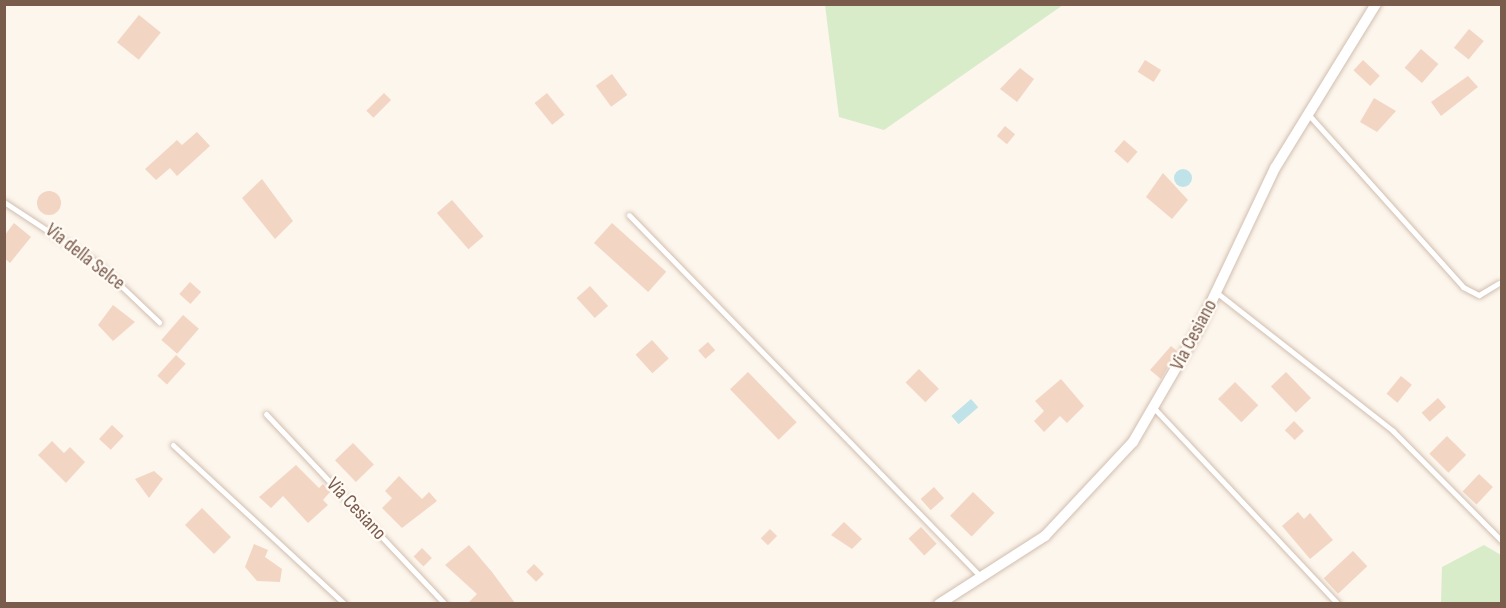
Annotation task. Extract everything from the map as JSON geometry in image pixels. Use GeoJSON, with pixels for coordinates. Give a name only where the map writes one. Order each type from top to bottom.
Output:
{"type":"FeatureCollection","features":[{"type":"Feature","properties":{"kind":"street","name":"Via Cesiano"},"geometry":{"type":"LineString","coordinates":[[939,603],[982,579],[1072,511],[1120,458],[1154,408],[1216,292],[1261,194],[1307,113],[1376,4]]}},
{"type":"Feature","properties":{"kind":"lane"},"geometry":{"type":"LineString","coordinates":[[1307,113],[1462,287],[1479,295],[1499,283]]}},
{"type":"Feature","properties":{"kind":"lane","name":"Via della Selce"},"geometry":{"type":"LineString","coordinates":[[4,202],[97,263],[159,322]]}},
{"type":"Feature","properties":{"kind":"lane"},"geometry":{"type":"LineString","coordinates":[[629,215],[982,579]]}},
{"type":"Feature","properties":{"kind":"lane"},"geometry":{"type":"LineString","coordinates":[[1216,292],[1393,431],[1502,541]]}},
{"type":"Feature","properties":{"kind":"lane"},"geometry":{"type":"LineString","coordinates":[[1154,408],[1338,603]]}},
{"type":"Feature","properties":{"kind":"lane","name":"Via Cesiano"},"geometry":{"type":"LineString","coordinates":[[266,414],[445,603]]}},
{"type":"Feature","properties":{"kind":"lane"},"geometry":{"type":"LineString","coordinates":[[173,445],[345,603]]}},
{"type":"Feature","properties":{"kind":"green space"},"geometry":{"type":"Polygon","coordinates":[[[825,4],[1063,5],[884,130],[839,117],[825,4]]]}},
{"type":"Feature","properties":{"kind":"green space"},"geometry":{"type":"Polygon","coordinates":[[[1484,545],[1501,555],[1501,603],[1441,603],[1442,567],[1484,545]]]}},
{"type":"Feature","properties":{"kind":"water"},"geometry":{"type":"Polygon","coordinates":[[[1179,169],[1187,169],[1192,174],[1190,185],[1179,187],[1174,182],[1174,174],[1179,169]]]}},
{"type":"Feature","properties":{"kind":"water"},"geometry":{"type":"Polygon","coordinates":[[[971,399],[978,407],[959,424],[951,416],[971,399]]]}},
{"type":"Feature","properties":{"kind":"building"},"geometry":{"type":"Polygon","coordinates":[[[139,15],[161,33],[139,60],[117,42],[139,15]]]}},
{"type":"Feature","properties":{"kind":"building"},"geometry":{"type":"Polygon","coordinates":[[[1469,29],[1484,41],[1469,60],[1454,48],[1469,29]]]}},
{"type":"Feature","properties":{"kind":"building"},"geometry":{"type":"Polygon","coordinates":[[[1421,49],[1438,64],[1422,83],[1405,68],[1421,49]]]}},
{"type":"Feature","properties":{"kind":"building"},"geometry":{"type":"Polygon","coordinates":[[[1145,60],[1161,70],[1154,82],[1138,72],[1145,60]]]}},
{"type":"Feature","properties":{"kind":"building"},"geometry":{"type":"Polygon","coordinates":[[[1363,60],[1380,76],[1370,86],[1353,70],[1363,60]]]}},
{"type":"Feature","properties":{"kind":"building"},"geometry":{"type":"Polygon","coordinates":[[[1020,68],[1034,79],[1017,102],[1000,89],[1020,68]]]}},
{"type":"Feature","properties":{"kind":"building"},"geometry":{"type":"Polygon","coordinates":[[[612,74],[627,95],[611,107],[596,86],[612,74]]]}},
{"type":"Feature","properties":{"kind":"building"},"geometry":{"type":"Polygon","coordinates":[[[1468,76],[1478,87],[1441,116],[1431,102],[1468,76]]]}},
{"type":"Feature","properties":{"kind":"building"},"geometry":{"type":"Polygon","coordinates":[[[384,93],[391,100],[373,118],[366,111],[384,93]]]}},
{"type":"Feature","properties":{"kind":"building"},"geometry":{"type":"Polygon","coordinates":[[[547,93],[565,115],[552,125],[535,103],[547,93]]]}},
{"type":"Feature","properties":{"kind":"building"},"geometry":{"type":"Polygon","coordinates":[[[1374,98],[1396,111],[1377,132],[1360,122],[1374,98]]]}},
{"type":"Feature","properties":{"kind":"building"},"geometry":{"type":"Polygon","coordinates":[[[1005,126],[1015,134],[1007,144],[997,136],[1005,126]]]}},
{"type":"Feature","properties":{"kind":"building"},"geometry":{"type":"Polygon","coordinates":[[[197,132],[210,146],[177,176],[170,168],[156,180],[145,169],[177,140],[182,145],[197,132]]]}},
{"type":"Feature","properties":{"kind":"building"},"geometry":{"type":"Polygon","coordinates":[[[1124,140],[1138,152],[1128,163],[1114,151],[1124,140]]]}},
{"type":"Feature","properties":{"kind":"building"},"geometry":{"type":"Polygon","coordinates":[[[1163,173],[1188,200],[1172,219],[1146,197],[1163,173]]]}},
{"type":"Feature","properties":{"kind":"building"},"geometry":{"type":"Polygon","coordinates":[[[262,179],[293,221],[275,239],[242,198],[262,179]]]}},
{"type":"Feature","properties":{"kind":"building"},"geometry":{"type":"Polygon","coordinates":[[[49,191],[58,194],[61,203],[58,212],[49,215],[40,212],[37,203],[40,194],[49,191]]]}},
{"type":"Feature","properties":{"kind":"building"},"geometry":{"type":"Polygon","coordinates":[[[452,200],[483,236],[468,249],[437,213],[452,200]]]}},
{"type":"Feature","properties":{"kind":"building"},"geometry":{"type":"Polygon","coordinates":[[[14,223],[31,237],[10,263],[4,258],[4,236],[14,223]]]}},
{"type":"Feature","properties":{"kind":"building"},"geometry":{"type":"Polygon","coordinates":[[[612,223],[666,272],[648,292],[594,243],[612,223]]]}},
{"type":"Feature","properties":{"kind":"building"},"geometry":{"type":"Polygon","coordinates":[[[190,282],[201,292],[190,304],[179,294],[190,282]]]}},
{"type":"Feature","properties":{"kind":"building"},"geometry":{"type":"Polygon","coordinates":[[[590,286],[608,306],[595,318],[577,298],[590,286]]]}},
{"type":"Feature","properties":{"kind":"building"},"geometry":{"type":"Polygon","coordinates":[[[113,305],[135,322],[113,341],[98,325],[113,305]]]}},
{"type":"Feature","properties":{"kind":"building"},"geometry":{"type":"Polygon","coordinates":[[[183,315],[199,329],[177,354],[161,340],[183,315]]]}},
{"type":"Feature","properties":{"kind":"building"},"geometry":{"type":"Polygon","coordinates":[[[652,340],[669,359],[652,373],[636,355],[652,340]]]}},
{"type":"Feature","properties":{"kind":"building"},"geometry":{"type":"Polygon","coordinates":[[[708,342],[715,350],[705,359],[698,351],[708,342]]]}},
{"type":"Feature","properties":{"kind":"building"},"geometry":{"type":"Polygon","coordinates":[[[1171,346],[1177,351],[1161,379],[1150,370],[1171,346]]]}},
{"type":"Feature","properties":{"kind":"building"},"geometry":{"type":"Polygon","coordinates":[[[176,355],[186,364],[167,385],[157,376],[176,355]]]}},
{"type":"Feature","properties":{"kind":"building"},"geometry":{"type":"Polygon","coordinates":[[[919,369],[939,389],[925,402],[906,382],[919,369]]]}},
{"type":"Feature","properties":{"kind":"building"},"geometry":{"type":"Polygon","coordinates":[[[748,372],[797,422],[779,440],[730,389],[748,372]]]}},
{"type":"Feature","properties":{"kind":"building"},"geometry":{"type":"Polygon","coordinates":[[[1286,372],[1311,398],[1296,412],[1271,387],[1286,372]]]}},
{"type":"Feature","properties":{"kind":"building"},"geometry":{"type":"Polygon","coordinates":[[[1401,376],[1412,385],[1397,403],[1387,394],[1401,376]]]}},
{"type":"Feature","properties":{"kind":"building"},"geometry":{"type":"Polygon","coordinates":[[[1061,379],[1084,406],[1067,423],[1060,416],[1044,432],[1034,421],[1044,411],[1035,401],[1061,379]]]}},
{"type":"Feature","properties":{"kind":"building"},"geometry":{"type":"Polygon","coordinates":[[[1235,382],[1258,405],[1241,422],[1218,399],[1235,382]]]}},
{"type":"Feature","properties":{"kind":"building"},"geometry":{"type":"Polygon","coordinates":[[[1438,398],[1446,407],[1430,422],[1422,413],[1438,398]]]}},
{"type":"Feature","properties":{"kind":"building"},"geometry":{"type":"Polygon","coordinates":[[[1294,421],[1304,431],[1295,440],[1285,430],[1294,421]]]}},
{"type":"Feature","properties":{"kind":"building"},"geometry":{"type":"Polygon","coordinates":[[[112,425],[124,436],[111,450],[99,439],[112,425]]]}},
{"type":"Feature","properties":{"kind":"building"},"geometry":{"type":"Polygon","coordinates":[[[1447,436],[1466,455],[1448,473],[1429,454],[1447,436]]]}},
{"type":"Feature","properties":{"kind":"building"},"geometry":{"type":"Polygon","coordinates":[[[52,441],[64,453],[70,447],[85,462],[66,483],[38,455],[52,441]]]}},
{"type":"Feature","properties":{"kind":"building"},"geometry":{"type":"Polygon","coordinates":[[[353,443],[374,465],[356,482],[335,460],[353,443]]]}},
{"type":"Feature","properties":{"kind":"building"},"geometry":{"type":"Polygon","coordinates":[[[296,465],[319,488],[323,484],[330,492],[323,500],[328,505],[308,523],[283,496],[271,508],[259,497],[296,465]]]}},
{"type":"Feature","properties":{"kind":"building"},"geometry":{"type":"Polygon","coordinates":[[[154,471],[163,479],[149,498],[135,479],[154,471]]]}},
{"type":"Feature","properties":{"kind":"building"},"geometry":{"type":"Polygon","coordinates":[[[1479,474],[1493,487],[1477,505],[1463,492],[1479,474]]]}},
{"type":"Feature","properties":{"kind":"building"},"geometry":{"type":"Polygon","coordinates":[[[399,476],[422,499],[429,492],[437,501],[402,528],[382,508],[392,498],[385,491],[399,476]]]}},
{"type":"Feature","properties":{"kind":"building"},"geometry":{"type":"Polygon","coordinates":[[[934,487],[944,498],[931,510],[921,499],[934,487]]]}},
{"type":"Feature","properties":{"kind":"building"},"geometry":{"type":"Polygon","coordinates":[[[973,492],[995,513],[972,537],[950,516],[973,492]]]}},
{"type":"Feature","properties":{"kind":"building"},"geometry":{"type":"Polygon","coordinates":[[[202,508],[231,537],[214,554],[185,525],[202,508]]]}},
{"type":"Feature","properties":{"kind":"building"},"geometry":{"type":"Polygon","coordinates":[[[1298,512],[1304,519],[1310,513],[1333,540],[1310,559],[1282,526],[1298,512]]]}},
{"type":"Feature","properties":{"kind":"building"},"geometry":{"type":"Polygon","coordinates":[[[844,522],[862,539],[852,549],[831,535],[844,522]]]}},
{"type":"Feature","properties":{"kind":"building"},"geometry":{"type":"Polygon","coordinates":[[[921,527],[937,544],[924,555],[909,539],[921,527]]]}},
{"type":"Feature","properties":{"kind":"building"},"geometry":{"type":"Polygon","coordinates":[[[770,529],[777,536],[768,545],[761,538],[770,529]]]}},
{"type":"Feature","properties":{"kind":"building"},"geometry":{"type":"Polygon","coordinates":[[[254,544],[268,550],[265,557],[282,569],[280,582],[257,581],[245,567],[254,544]]]}},
{"type":"Feature","properties":{"kind":"building"},"geometry":{"type":"Polygon","coordinates":[[[469,545],[515,603],[468,603],[477,594],[445,565],[469,545]]]}},
{"type":"Feature","properties":{"kind":"building"},"geometry":{"type":"Polygon","coordinates":[[[422,548],[432,558],[423,566],[414,556],[422,548]]]}},
{"type":"Feature","properties":{"kind":"building"},"geometry":{"type":"Polygon","coordinates":[[[1353,551],[1367,566],[1338,594],[1324,578],[1353,551]]]}},
{"type":"Feature","properties":{"kind":"building"},"geometry":{"type":"Polygon","coordinates":[[[534,564],[544,574],[536,582],[526,572],[534,564]]]}}]}
